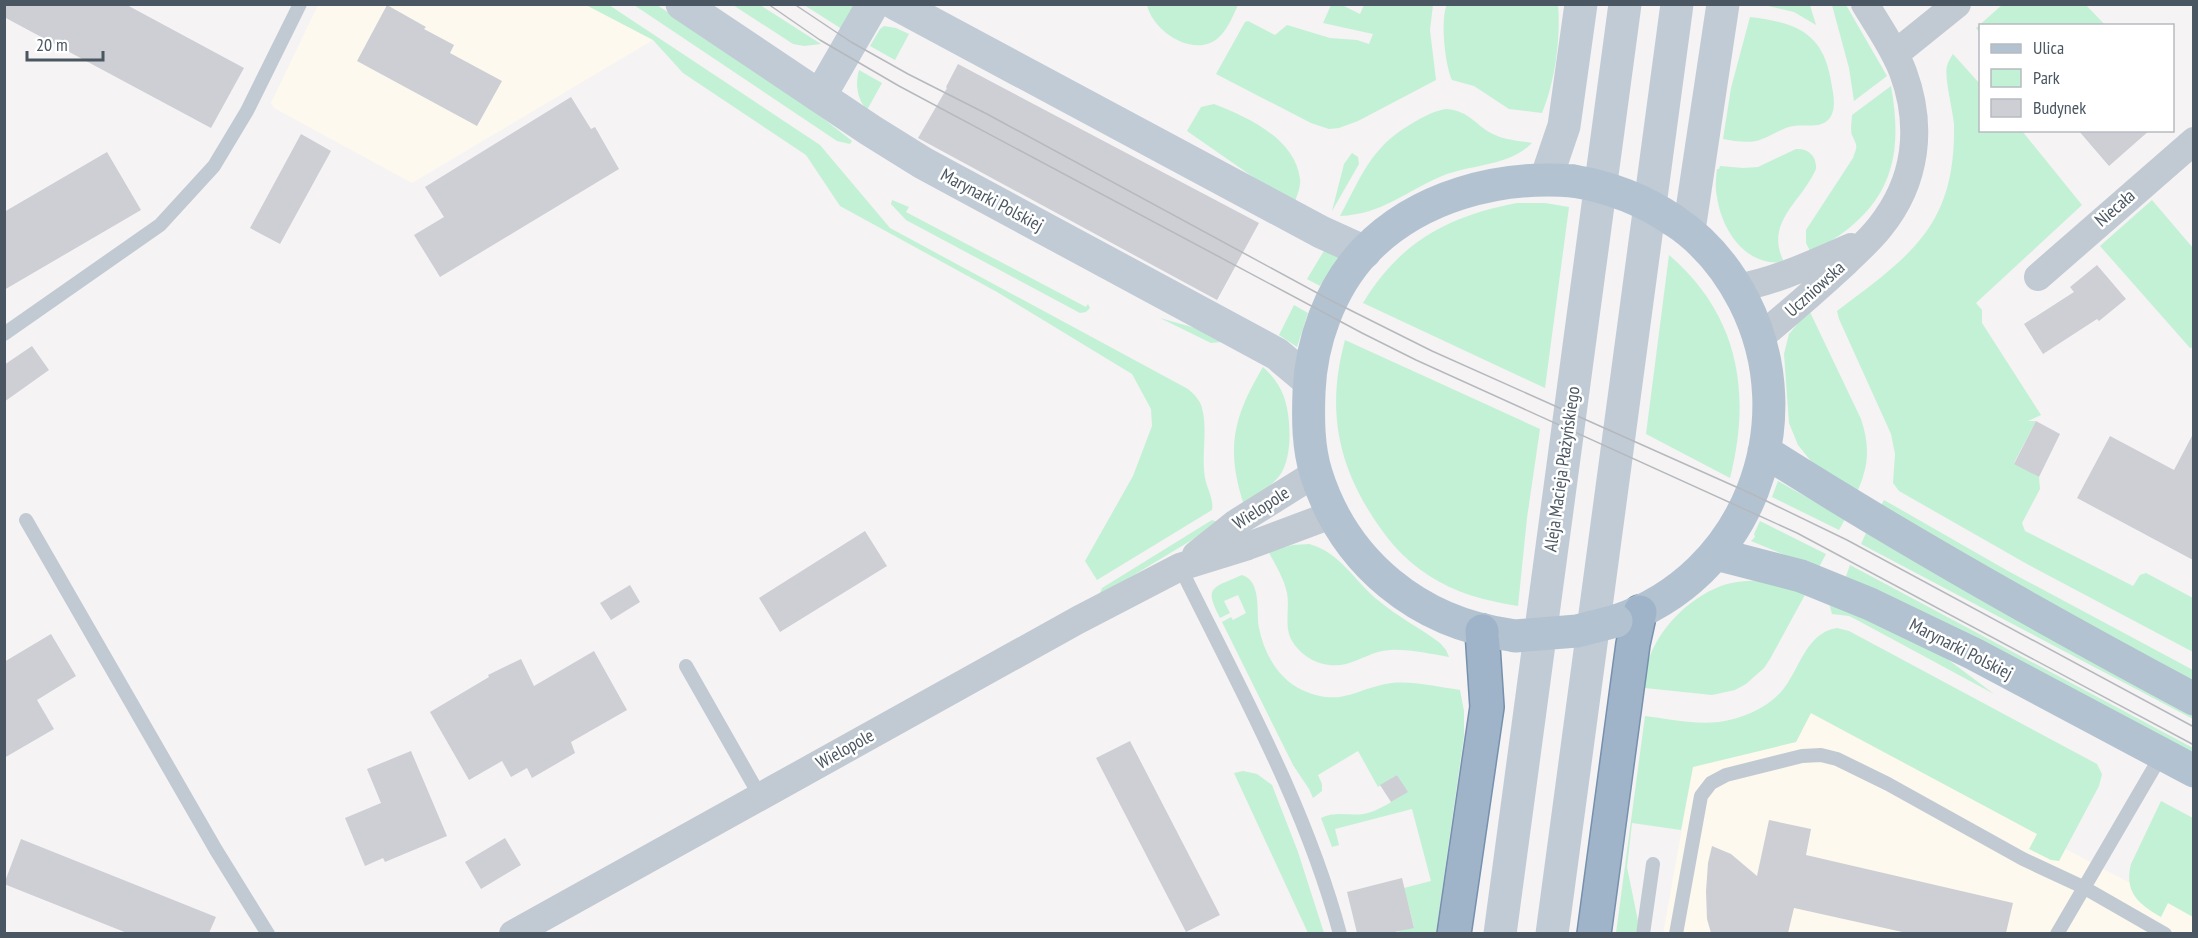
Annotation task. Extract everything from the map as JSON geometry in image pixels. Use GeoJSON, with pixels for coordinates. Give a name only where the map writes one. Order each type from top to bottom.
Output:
{"type":"FeatureCollection","features":[{"type":"Feature","properties":{"kind":"highway"},"geometry":{"type":"LineString","coordinates":[[1594,933],[1631,654],[1628,616]]}},
{"type":"Feature","properties":{"kind":"highway"},"geometry":{"type":"LineString","coordinates":[[1454,933],[1487,706],[1482,631]]}},
{"type":"Feature","properties":{"kind":"main road","name":"Marynarki Polskiej"},"geometry":{"type":"LineString","coordinates":[[682,4],[923,163],[1277,354],[1309,381]]}},
{"type":"Feature","properties":{"kind":"main road"},"geometry":{"type":"LineString","coordinates":[[820,96],[873,4]]}},
{"type":"Feature","properties":{"kind":"main road"},"geometry":{"type":"LineString","coordinates":[[896,4],[1321,232],[1365,252]]}},
{"type":"Feature","properties":{"kind":"main road"},"geometry":{"type":"LineString","coordinates":[[1560,180],[1564,126],[1581,4]]}},
{"type":"Feature","properties":{"kind":"main road","name":"Aleja Macieja Płażyńskiego"},"geometry":{"type":"LineString","coordinates":[[1500,933],[1625,4]]}},
{"type":"Feature","properties":{"kind":"main road"},"geometry":{"type":"LineString","coordinates":[[1552,933],[1677,4]]}},
{"type":"Feature","properties":{"kind":"main road"},"geometry":{"type":"LineString","coordinates":[[1681,225],[1723,4]]}},
{"type":"Feature","properties":{"kind":"main road"},"geometry":{"type":"LineString","coordinates":[[1560,180],[1603,187],[1632,197],[1681,225],[1718,260],[1750,312],[1759,338],[1766,366],[1769,394],[1768,423],[1764,451],[1752,494],[1738,523],[1716,554],[1681,587],[1628,616],[1576,631],[1515,636],[1482,631],[1455,623],[1407,597],[1365,560],[1334,514],[1316,473],[1309,442],[1309,381],[1312,356],[1326,314],[1342,283],[1365,252],[1386,233],[1410,217],[1444,200],[1489,185],[1560,180]]}},
{"type":"Feature","properties":{"kind":"main road"},"geometry":{"type":"LineString","coordinates":[[1764,451],[2062,629],[2193,699]]}},
{"type":"Feature","properties":{"kind":"main road","name":"Marynarki Polskiej"},"geometry":{"type":"LineString","coordinates":[[1716,554],[1801,576],[1870,604],[1974,654],[2193,771]]}},
{"type":"Feature","properties":{"kind":"street","name":"Uczniowska"},"geometry":{"type":"LineString","coordinates":[[1759,338],[1814,292],[1870,238],[1896,205],[1909,173],[1915,140],[1914,111],[1903,71],[1865,4]]}},
{"type":"Feature","properties":{"kind":"street"},"geometry":{"type":"LineString","coordinates":[[1895,54],[1957,4]]}},
{"type":"Feature","properties":{"kind":"street","name":"Niecała"},"geometry":{"type":"LineString","coordinates":[[2038,277],[2193,141]]}},
{"type":"Feature","properties":{"kind":"street","name":"Uczniowska"},"geometry":{"type":"LineString","coordinates":[[1737,288],[1755,285],[1802,268],[1870,238]]}},
{"type":"Feature","properties":{"kind":"street","name":"Wielopole"},"geometry":{"type":"LineString","coordinates":[[1180,567],[1236,523],[1316,473]]}},
{"type":"Feature","properties":{"kind":"street","name":"Wielopole"},"geometry":{"type":"LineString","coordinates":[[513,933],[1068,625],[1180,567],[1248,546],[1334,514]]}},
{"type":"Feature","properties":{"kind":"lane"},"geometry":{"type":"LineString","coordinates":[[4,334],[160,225],[214,166],[247,111],[300,4]]}},
{"type":"Feature","properties":{"kind":"lane"},"geometry":{"type":"LineString","coordinates":[[26,520],[216,850],[268,933]]}},
{"type":"Feature","properties":{"kind":"lane"},"geometry":{"type":"LineString","coordinates":[[1180,567],[1268,743],[1300,814],[1319,861],[1340,933]]}},
{"type":"Feature","properties":{"kind":"lane"},"geometry":{"type":"LineString","coordinates":[[686,666],[760,796]]}},
{"type":"Feature","properties":{"kind":"lane"},"geometry":{"type":"LineString","coordinates":[[1676,933],[1701,796],[1711,783],[1726,775],[1802,756],[1821,754],[1837,759],[1888,784],[2165,933]]}},
{"type":"Feature","properties":{"kind":"lane"},"geometry":{"type":"LineString","coordinates":[[2057,933],[2162,754]]}},
{"type":"Feature","properties":{"kind":"lane"},"geometry":{"type":"LineString","coordinates":[[1643,933],[1653,864]]}},
{"type":"Feature","properties":{"kind":"shaded area"},"geometry":{"type":"Polygon","coordinates":[[[318,5],[586,5],[653,40],[412,183],[274,108],[271,103],[318,5]]]}},
{"type":"Feature","properties":{"kind":"shaded area"},"geometry":{"type":"Polygon","coordinates":[[[1810,713],[2194,917],[2193,934],[1663,934],[1693,767],[1796,742],[1810,713]]]}},
{"type":"Feature","properties":{"kind":"green space"},"geometry":{"type":"Polygon","coordinates":[[[1147,4],[1238,5],[1220,36],[1210,43],[1190,45],[1163,30],[1150,14],[1147,4]]]}},
{"type":"Feature","properties":{"kind":"green space"},"geometry":{"type":"Polygon","coordinates":[[[1447,4],[1558,5],[1559,31],[1556,60],[1542,113],[1509,109],[1474,86],[1452,80],[1444,42],[1447,4]]]}},
{"type":"Feature","properties":{"kind":"green space"},"geometry":{"type":"Polygon","coordinates":[[[586,5],[609,5],[820,145],[890,228],[1188,389],[1200,402],[1204,417],[1204,469],[1212,510],[1097,580],[1085,561],[1133,476],[1152,426],[1151,409],[1132,374],[997,292],[840,206],[806,155],[683,73],[653,40],[586,5]]]}},
{"type":"Feature","properties":{"kind":"green space"},"geometry":{"type":"Polygon","coordinates":[[[634,5],[657,5],[801,101],[852,141],[850,144],[837,141],[634,5]]]}},
{"type":"Feature","properties":{"kind":"green space"},"geometry":{"type":"Polygon","coordinates":[[[733,5],[760,5],[821,44],[804,46],[793,44],[733,5]]]}},
{"type":"Feature","properties":{"kind":"green space"},"geometry":{"type":"Polygon","coordinates":[[[804,5],[856,5],[845,31],[804,5]]]}},
{"type":"Feature","properties":{"kind":"green space"},"geometry":{"type":"Polygon","coordinates":[[[1331,5],[1342,5],[1360,14],[1364,5],[1433,5],[1430,30],[1436,80],[1358,121],[1329,129],[1311,123],[1216,74],[1245,22],[1248,21],[1275,35],[1287,25],[1330,38],[1357,40],[1369,44],[1373,34],[1323,23],[1331,5]]]}},
{"type":"Feature","properties":{"kind":"green space"},"geometry":{"type":"Polygon","coordinates":[[[1764,5],[1810,5],[1816,25],[1794,12],[1764,5]]]}},
{"type":"Feature","properties":{"kind":"green space"},"geometry":{"type":"Polygon","coordinates":[[[1832,5],[1846,5],[1887,76],[1854,101],[1849,68],[1832,5]]]}},
{"type":"Feature","properties":{"kind":"green space"},"geometry":{"type":"Polygon","coordinates":[[[2002,5],[2086,5],[2104,24],[1981,24],[2002,5]]]}},
{"type":"Feature","properties":{"kind":"green space"},"geometry":{"type":"Polygon","coordinates":[[[1750,17],[1796,28],[1816,43],[1828,69],[1833,95],[1833,112],[1825,122],[1817,125],[1789,127],[1756,141],[1723,139],[1731,88],[1750,17]]]}},
{"type":"Feature","properties":{"kind":"green space"},"geometry":{"type":"Polygon","coordinates":[[[884,26],[909,34],[895,60],[870,46],[884,26]]]}},
{"type":"Feature","properties":{"kind":"green space"},"geometry":{"type":"Polygon","coordinates":[[[1953,54],[1979,83],[1979,132],[2023,132],[2082,205],[1976,303],[1982,310],[1982,323],[2041,415],[2028,421],[2036,421],[2014,463],[2039,477],[2040,489],[2022,523],[2025,531],[2133,586],[2140,575],[2146,573],[2193,598],[2193,652],[2027,564],[1899,491],[1893,483],[1895,454],[1891,434],[1837,311],[1907,254],[1924,235],[1937,213],[1947,188],[1953,159],[1954,124],[1946,71],[1953,54]]]}},
{"type":"Feature","properties":{"kind":"green space"},"geometry":{"type":"Polygon","coordinates":[[[859,70],[882,83],[867,110],[858,91],[859,70]]]}},
{"type":"Feature","properties":{"kind":"green space"},"geometry":{"type":"Polygon","coordinates":[[[1891,86],[1895,115],[1895,141],[1892,165],[1884,186],[1856,222],[1836,238],[1811,253],[1806,243],[1806,230],[1856,150],[1851,130],[1852,115],[1891,86]]]}},
{"type":"Feature","properties":{"kind":"green space"},"geometry":{"type":"Polygon","coordinates":[[[1214,104],[1241,115],[1268,131],[1289,152],[1300,179],[1295,202],[1266,186],[1187,131],[1201,107],[1214,104]]]}},
{"type":"Feature","properties":{"kind":"green space"},"geometry":{"type":"Polygon","coordinates":[[[1446,109],[1467,116],[1499,137],[1532,143],[1512,157],[1442,176],[1381,207],[1340,216],[1376,153],[1397,133],[1432,113],[1446,109]]]}},
{"type":"Feature","properties":{"kind":"green space"},"geometry":{"type":"Polygon","coordinates":[[[1796,149],[1811,154],[1815,160],[1816,169],[1781,224],[1778,235],[1779,248],[1784,262],[1758,259],[1738,244],[1724,222],[1716,194],[1717,169],[1720,166],[1758,167],[1796,149]]]}},
{"type":"Feature","properties":{"kind":"green space"},"geometry":{"type":"Polygon","coordinates":[[[1352,153],[1358,157],[1359,164],[1332,211],[1344,164],[1352,153]]]}},
{"type":"Feature","properties":{"kind":"green space"},"geometry":{"type":"Polygon","coordinates":[[[892,200],[909,207],[906,212],[1086,307],[1088,304],[1090,308],[1080,313],[906,220],[891,204],[892,200]]]}},
{"type":"Feature","properties":{"kind":"green space"},"geometry":{"type":"Polygon","coordinates":[[[2152,200],[2193,248],[2194,347],[2190,348],[2100,246],[2152,200]]]}},
{"type":"Feature","properties":{"kind":"green space"},"geometry":{"type":"Polygon","coordinates":[[[1517,203],[1545,203],[1569,207],[1545,388],[1363,303],[1393,263],[1428,235],[1469,216],[1517,203]]]}},
{"type":"Feature","properties":{"kind":"green space"},"geometry":{"type":"Polygon","coordinates":[[[1325,249],[1340,256],[1320,286],[1307,279],[1325,249]]]}},
{"type":"Feature","properties":{"kind":"green space"},"geometry":{"type":"Polygon","coordinates":[[[1669,255],[1692,278],[1711,303],[1734,356],[1739,385],[1739,415],[1737,446],[1730,478],[1646,434],[1669,255]]]}},
{"type":"Feature","properties":{"kind":"green space"},"geometry":{"type":"Polygon","coordinates":[[[1294,305],[1308,313],[1297,347],[1279,335],[1294,305]]]}},
{"type":"Feature","properties":{"kind":"green space"},"geometry":{"type":"Polygon","coordinates":[[[1809,310],[1864,429],[1867,447],[1866,465],[1857,492],[1814,465],[1798,445],[1789,423],[1784,354],[1789,334],[1809,310]]]}},
{"type":"Feature","properties":{"kind":"green space"},"geometry":{"type":"Polygon","coordinates":[[[1160,318],[1202,330],[1221,342],[1211,343],[1160,318]]]}},
{"type":"Feature","properties":{"kind":"green space"},"geometry":{"type":"Polygon","coordinates":[[[1345,340],[1540,429],[1527,518],[1518,606],[1471,595],[1438,581],[1402,554],[1375,521],[1349,470],[1338,428],[1337,385],[1345,340]]]}},
{"type":"Feature","properties":{"kind":"green space"},"geometry":{"type":"Polygon","coordinates":[[[1263,367],[1275,380],[1284,397],[1288,415],[1289,448],[1280,475],[1244,505],[1235,466],[1236,433],[1245,401],[1263,367]]]}},
{"type":"Feature","properties":{"kind":"green space"},"geometry":{"type":"Polygon","coordinates":[[[1778,481],[1845,519],[1839,530],[1772,497],[1778,481]]]}},
{"type":"Feature","properties":{"kind":"green space"},"geometry":{"type":"Polygon","coordinates":[[[1884,500],[2008,571],[2193,670],[2193,683],[1880,507],[1884,500]]]}},
{"type":"Feature","properties":{"kind":"green space"},"geometry":{"type":"Polygon","coordinates":[[[1212,520],[1220,523],[1099,596],[1102,588],[1212,520]]]}},
{"type":"Feature","properties":{"kind":"green space"},"geometry":{"type":"Polygon","coordinates":[[[1760,521],[1826,554],[1818,569],[1751,541],[1755,537],[1754,534],[1760,521]]]}},
{"type":"Feature","properties":{"kind":"green space"},"geometry":{"type":"Polygon","coordinates":[[[1866,533],[2193,715],[2193,719],[1861,544],[1866,533]]]}},
{"type":"Feature","properties":{"kind":"green space"},"geometry":{"type":"Polygon","coordinates":[[[1309,544],[1330,553],[1379,601],[1440,643],[1449,657],[1390,650],[1346,664],[1330,665],[1307,657],[1296,646],[1289,634],[1286,587],[1268,551],[1309,544]]]}},
{"type":"Feature","properties":{"kind":"green space"},"geometry":{"type":"Polygon","coordinates":[[[1850,565],[2193,748],[2193,754],[1845,579],[1850,565]]]}},
{"type":"Feature","properties":{"kind":"green space"},"geometry":{"type":"Polygon","coordinates":[[[1242,575],[1248,578],[1255,590],[1259,628],[1268,656],[1286,679],[1302,690],[1316,695],[1339,697],[1379,685],[1400,683],[1460,690],[1464,711],[1464,736],[1436,933],[1397,934],[1397,932],[1414,927],[1404,888],[1431,881],[1412,809],[1335,829],[1339,845],[1332,847],[1321,818],[1332,815],[1370,813],[1407,792],[1397,775],[1378,787],[1358,751],[1318,775],[1322,791],[1313,798],[1293,765],[1222,622],[1231,617],[1233,620],[1246,613],[1238,595],[1224,601],[1230,613],[1220,618],[1212,600],[1214,589],[1242,575]]]}},
{"type":"Feature","properties":{"kind":"green space"},"geometry":{"type":"Polygon","coordinates":[[[1760,580],[1806,593],[1764,668],[1746,684],[1735,690],[1712,695],[1645,688],[1648,664],[1655,644],[1681,612],[1691,603],[1715,589],[1731,583],[1760,580]]]}},
{"type":"Feature","properties":{"kind":"green space"},"geometry":{"type":"Polygon","coordinates":[[[1829,603],[1938,652],[1994,694],[1849,616],[1832,614],[1829,603]]]}},
{"type":"Feature","properties":{"kind":"green space"},"geometry":{"type":"Polygon","coordinates":[[[1837,628],[1849,631],[2097,764],[2102,774],[2099,786],[2059,861],[2051,860],[2029,849],[2037,834],[1811,713],[1796,742],[1693,767],[1681,830],[1632,823],[1627,867],[1638,921],[1636,933],[1616,933],[1645,716],[1710,723],[1727,721],[1753,712],[1781,692],[1817,637],[1837,628]]]}},
{"type":"Feature","properties":{"kind":"green space"},"geometry":{"type":"Polygon","coordinates":[[[1243,771],[1257,774],[1272,785],[1298,852],[1324,933],[1308,933],[1234,773],[1243,771]]]}},
{"type":"Feature","properties":{"kind":"green space"},"geometry":{"type":"Polygon","coordinates":[[[2161,801],[2193,818],[2193,917],[2168,903],[2161,917],[2140,902],[2131,890],[2129,874],[2131,864],[2161,801]]]}},
{"type":"Feature","properties":{"kind":"building"},"geometry":{"type":"Polygon","coordinates":[[[4,4],[125,4],[244,68],[211,128],[4,17],[4,4]]]}},
{"type":"Feature","properties":{"kind":"building"},"geometry":{"type":"Polygon","coordinates":[[[387,5],[454,45],[450,53],[502,81],[477,126],[357,61],[387,5]]]}},
{"type":"Feature","properties":{"kind":"building"},"geometry":{"type":"Polygon","coordinates":[[[958,64],[1259,223],[1217,300],[918,138],[958,64]]]}},
{"type":"Feature","properties":{"kind":"building"},"geometry":{"type":"Polygon","coordinates":[[[571,97],[591,129],[595,127],[619,169],[440,277],[414,235],[444,217],[425,187],[571,97]]]}},
{"type":"Feature","properties":{"kind":"building"},"geometry":{"type":"Polygon","coordinates":[[[2080,132],[2148,132],[2109,166],[2080,132]]]}},
{"type":"Feature","properties":{"kind":"building"},"geometry":{"type":"Polygon","coordinates":[[[301,134],[331,151],[280,244],[250,228],[301,134]]]}},
{"type":"Feature","properties":{"kind":"building"},"geometry":{"type":"Polygon","coordinates":[[[107,152],[141,210],[4,290],[4,212],[107,152]]]}},
{"type":"Feature","properties":{"kind":"building"},"geometry":{"type":"Polygon","coordinates":[[[2097,265],[2126,299],[2099,321],[2097,319],[2043,354],[2024,324],[2074,292],[2070,287],[2097,265]]]}},
{"type":"Feature","properties":{"kind":"building"},"geometry":{"type":"Polygon","coordinates":[[[32,346],[49,370],[4,402],[4,365],[32,346]]]}},
{"type":"Feature","properties":{"kind":"building"},"geometry":{"type":"Polygon","coordinates":[[[2036,421],[2060,434],[2039,477],[2014,464],[2036,421]]]}},
{"type":"Feature","properties":{"kind":"building"},"geometry":{"type":"Polygon","coordinates":[[[2193,434],[2193,560],[2077,498],[2110,436],[2174,470],[2193,434]]]}},
{"type":"Feature","properties":{"kind":"building"},"geometry":{"type":"Polygon","coordinates":[[[865,531],[887,566],[780,632],[759,598],[865,531]]]}},
{"type":"Feature","properties":{"kind":"building"},"geometry":{"type":"Polygon","coordinates":[[[630,585],[640,602],[611,620],[600,603],[630,585]]]}},
{"type":"Feature","properties":{"kind":"building"},"geometry":{"type":"Polygon","coordinates":[[[51,634],[76,676],[37,700],[54,729],[4,758],[4,662],[51,634]]]}},
{"type":"Feature","properties":{"kind":"building"},"geometry":{"type":"Polygon","coordinates":[[[594,651],[627,710],[571,742],[575,753],[532,778],[527,768],[511,777],[502,761],[469,780],[430,712],[489,677],[488,675],[521,659],[534,686],[594,651]]]}},
{"type":"Feature","properties":{"kind":"building"},"geometry":{"type":"Polygon","coordinates":[[[1130,741],[1220,915],[1186,932],[1096,758],[1130,741]]]}},
{"type":"Feature","properties":{"kind":"building"},"geometry":{"type":"Polygon","coordinates":[[[411,751],[447,836],[385,862],[383,858],[365,866],[345,818],[381,803],[367,769],[411,751]]]}},
{"type":"Feature","properties":{"kind":"building"},"geometry":{"type":"Polygon","coordinates":[[[1397,775],[1408,792],[1391,802],[1380,785],[1397,775]]]}},
{"type":"Feature","properties":{"kind":"building"},"geometry":{"type":"Polygon","coordinates":[[[1769,820],[1811,829],[1806,855],[2013,903],[2006,933],[1907,933],[1794,908],[1788,933],[1711,933],[1707,919],[1706,891],[1712,846],[1731,854],[1757,876],[1769,820]]]}},
{"type":"Feature","properties":{"kind":"building"},"geometry":{"type":"Polygon","coordinates":[[[505,838],[521,865],[481,889],[465,862],[505,838]]]}},
{"type":"Feature","properties":{"kind":"building"},"geometry":{"type":"Polygon","coordinates":[[[21,839],[216,917],[209,933],[127,933],[4,884],[21,839]]]}},
{"type":"Feature","properties":{"kind":"building"},"geometry":{"type":"Polygon","coordinates":[[[1402,878],[1414,928],[1390,933],[1357,933],[1347,892],[1402,878]]]}},
{"type":"Feature","properties":{"kind":"tram line"},"geometry":{"type":"LineString","coordinates":[[768,4],[820,40],[899,86],[1362,333],[1416,360],[1797,533],[2194,745]]}},
{"type":"Feature","properties":{"kind":"tram line"},"geometry":{"type":"LineString","coordinates":[[794,4],[851,42],[908,74],[987,114],[1332,301],[1432,351],[1752,494],[1847,540],[2194,727]]}}]}
